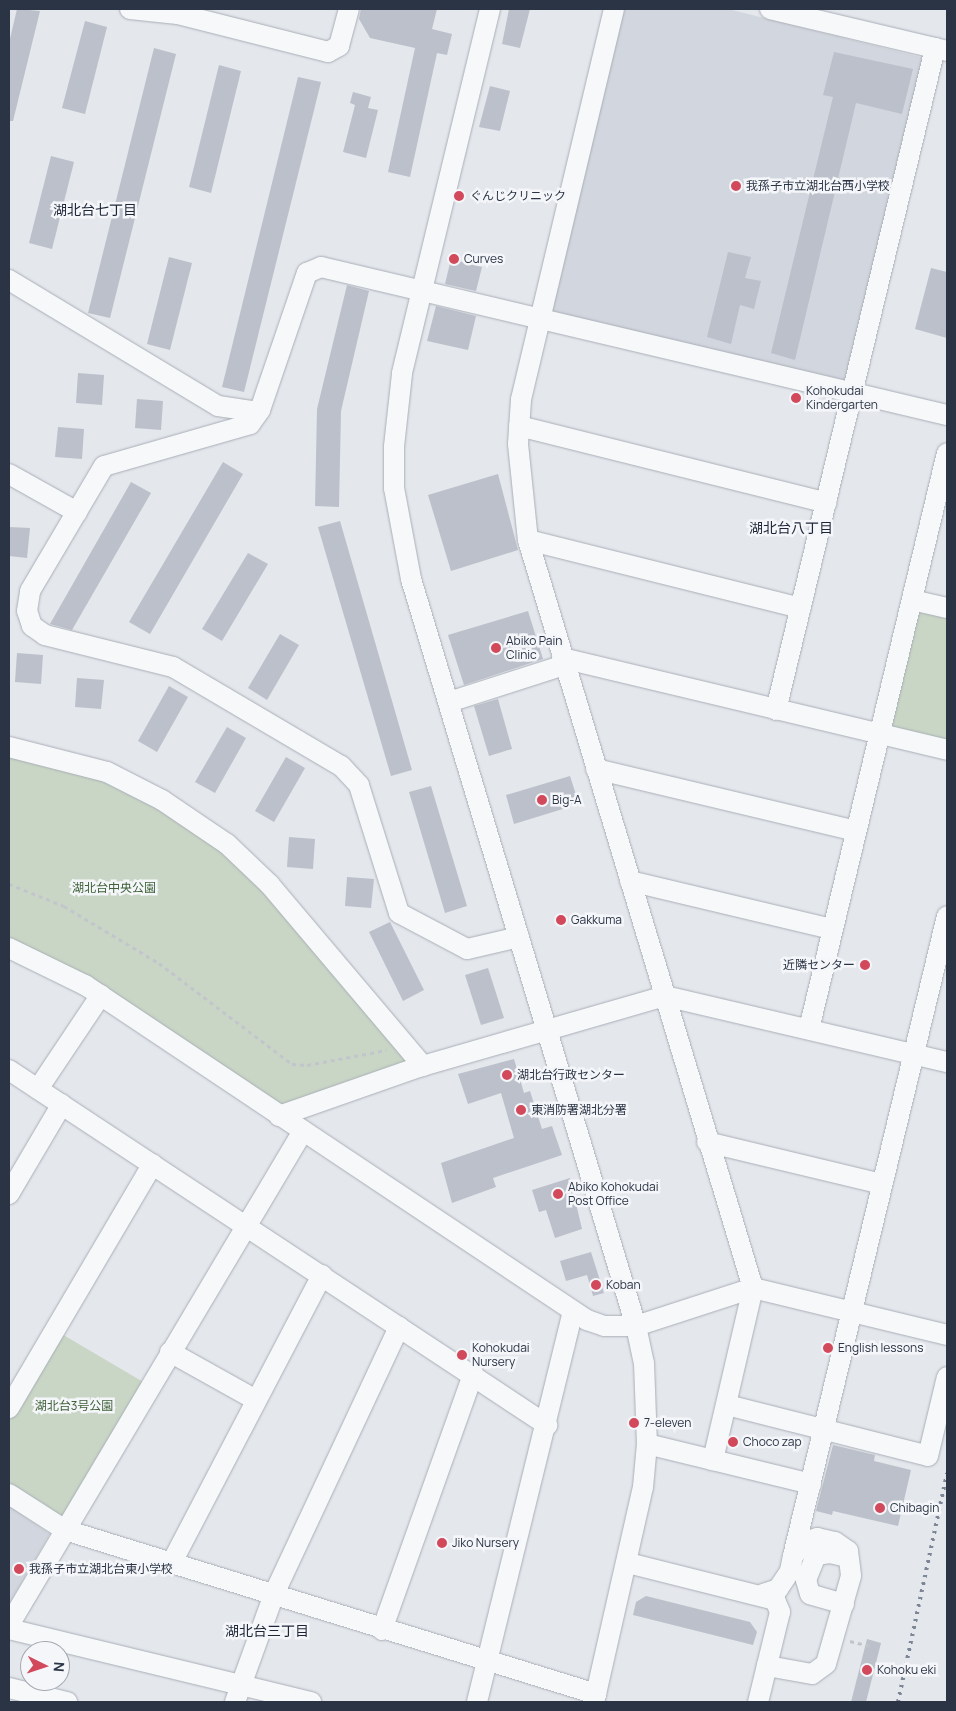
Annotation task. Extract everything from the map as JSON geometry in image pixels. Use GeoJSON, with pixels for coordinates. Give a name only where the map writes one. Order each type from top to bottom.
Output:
{"type":"FeatureCollection","features":[{"type":"Feature","properties":{"kind":"street"},"geometry":{"type":"LineString","coordinates":[[130,9],[178,14],[328,52],[339,46],[349,9]]}},
{"type":"Feature","properties":{"kind":"street"},"geometry":{"type":"LineString","coordinates":[[9,1494],[65,1530],[274,1594],[595,1698],[628,1563],[648,1444],[648,1400],[636,1326],[411,579],[394,488],[394,446],[402,374],[490,9]]}},
{"type":"Feature","properties":{"kind":"street"},"geometry":{"type":"LineString","coordinates":[[614,9],[521,400],[519,426],[528,540],[707,1142],[753,1288],[713,1460]]}},
{"type":"Feature","properties":{"kind":"street"},"geometry":{"type":"LineString","coordinates":[[770,9],[833,16],[941,50],[853,392],[776,710]]}},
{"type":"Feature","properties":{"kind":"street"},"geometry":{"type":"LineString","coordinates":[[520,937],[467,949],[399,913],[359,785],[341,766],[173,667],[37,632],[27,611],[30,591],[109,462],[250,424],[258,412],[303,283],[312,269],[329,268],[947,415]]}},
{"type":"Feature","properties":{"kind":"street"},"geometry":{"type":"LineString","coordinates":[[9,280],[218,406],[258,412]]}},
{"type":"Feature","properties":{"kind":"street"},"geometry":{"type":"LineString","coordinates":[[218,406],[219,433]]}},
{"type":"Feature","properties":{"kind":"street"},"geometry":{"type":"LineString","coordinates":[[519,426],[827,503]]}},
{"type":"Feature","properties":{"kind":"street"},"geometry":{"type":"LineString","coordinates":[[809,1029],[947,453]]}},
{"type":"Feature","properties":{"kind":"street"},"geometry":{"type":"LineString","coordinates":[[9,474],[77,512]]}},
{"type":"Feature","properties":{"kind":"street"},"geometry":{"type":"LineString","coordinates":[[528,540],[801,608]]}},
{"type":"Feature","properties":{"kind":"street"},"geometry":{"type":"LineString","coordinates":[[912,600],[947,608]]}},
{"type":"Feature","properties":{"kind":"street"},"geometry":{"type":"LineString","coordinates":[[449,702],[563,662],[947,750]]}},
{"type":"Feature","properties":{"kind":"street"},"geometry":{"type":"LineString","coordinates":[[9,747],[106,772],[197,821],[270,885],[424,1066]]}},
{"type":"Feature","properties":{"kind":"street"},"geometry":{"type":"LineString","coordinates":[[596,769],[856,831]]}},
{"type":"Feature","properties":{"kind":"street"},"geometry":{"type":"LineString","coordinates":[[630,881],[832,929]]}},
{"type":"Feature","properties":{"kind":"street"},"geometry":{"type":"LineString","coordinates":[[763,1594],[778,1589],[790,1570],[947,916]]}},
{"type":"Feature","properties":{"kind":"street"},"geometry":{"type":"LineString","coordinates":[[9,948],[33,957],[101,995],[574,1312],[604,1326],[636,1326],[753,1288],[947,1336]]}},
{"type":"Feature","properties":{"kind":"street"},"geometry":{"type":"LineString","coordinates":[[38,1088],[101,995]]}},
{"type":"Feature","properties":{"kind":"street"},"geometry":{"type":"LineString","coordinates":[[279,1116],[424,1066],[546,1029],[665,996],[947,1062]]}},
{"type":"Feature","properties":{"kind":"street"},"geometry":{"type":"LineString","coordinates":[[9,1070],[473,1374],[547,1425]]}},
{"type":"Feature","properties":{"kind":"street"},"geometry":{"type":"LineString","coordinates":[[9,1194],[62,1104]]}},
{"type":"Feature","properties":{"kind":"street"},"geometry":{"type":"LineString","coordinates":[[303,1131],[170,1352],[9,1627],[238,1694],[311,1702]]}},
{"type":"Feature","properties":{"kind":"street"},"geometry":{"type":"LineString","coordinates":[[707,1142],[882,1184]]}},
{"type":"Feature","properties":{"kind":"street"},"geometry":{"type":"LineString","coordinates":[[9,1408],[153,1164]]}},
{"type":"Feature","properties":{"kind":"street"},"geometry":{"type":"LineString","coordinates":[[171,1564],[322,1275]]}},
{"type":"Feature","properties":{"kind":"street"},"geometry":{"type":"LineString","coordinates":[[477,1702],[489,1663],[574,1312]]}},
{"type":"Feature","properties":{"kind":"street"},"geometry":{"type":"LineString","coordinates":[[238,1694],[274,1594],[399,1327]]}},
{"type":"Feature","properties":{"kind":"street"},"geometry":{"type":"LineString","coordinates":[[170,1352],[256,1400]]}},
{"type":"Feature","properties":{"kind":"street"},"geometry":{"type":"LineString","coordinates":[[382,1630],[473,1374]]}},
{"type":"Feature","properties":{"kind":"street"},"geometry":{"type":"LineString","coordinates":[[727,1404],[823,1431],[928,1456],[947,1377]]}},
{"type":"Feature","properties":{"kind":"street"},"geometry":{"type":"LineString","coordinates":[[648,1444],[811,1484]]}},
{"type":"Feature","properties":{"kind":"street"},"geometry":{"type":"LineString","coordinates":[[804,1514],[805,1523],[816,1538]]}},
{"type":"Feature","properties":{"kind":"street"},"geometry":{"type":"LineString","coordinates":[[767,1666],[802,1674],[820,1670],[829,1658],[844,1604],[851,1558],[843,1546],[816,1538],[805,1542],[793,1556]]}},
{"type":"Feature","properties":{"kind":"street"},"geometry":{"type":"LineString","coordinates":[[844,1604],[810,1594],[806,1580],[816,1555],[830,1553],[851,1558]]}},
{"type":"Feature","properties":{"kind":"street"},"geometry":{"type":"LineString","coordinates":[[628,1563],[763,1594],[775,1600],[780,1612],[758,1702]]}},
{"type":"Feature","properties":{"kind":"street"},"geometry":{"type":"LineString","coordinates":[[9,1688],[67,1702]]}},
{"type":"Feature","properties":{"kind":"path"},"geometry":{"type":"LineString","coordinates":[[9,884],[64,906],[160,963],[292,1064],[307,1065],[406,1046]]}},
{"type":"Feature","properties":{"kind":"path"},"geometry":{"type":"LineString","coordinates":[[850,1641],[870,1646]]}},
{"type":"Feature","properties":{"kind":"shaded area","name":"我孫子市立湖北台西小学校"},"geometry":{"type":"Polygon","coordinates":[[[620,9],[728,9],[924,58],[846,384],[547,314],[620,9]]]}},
{"type":"Feature","properties":{"kind":"shaded area","name":"我孫子市立湖北台東小学校"},"geometry":{"type":"Polygon","coordinates":[[[9,1506],[50,1534],[9,1604],[9,1506]]]}},
{"type":"Feature","properties":{"kind":"green space"},"geometry":{"type":"Polygon","coordinates":[[[912,600],[947,608],[947,750],[880,734],[912,600]]]}},
{"type":"Feature","properties":{"kind":"green space","name":"湖北台中央公園"},"geometry":{"type":"Polygon","coordinates":[[[9,747],[80,764],[197,821],[423,1066],[279,1116],[9,948],[9,747]]]}},
{"type":"Feature","properties":{"kind":"green space","name":"湖北台3号公園"},"geometry":{"type":"Polygon","coordinates":[[[55,1330],[150,1386],[65,1530],[9,1494],[9,1408],[55,1330]]]}},
{"type":"Feature","properties":{"kind":"building"},"geometry":{"type":"Polygon","coordinates":[[[17,9],[40,11],[13,121],[9,121],[9,43],[17,9]]]}},
{"type":"Feature","properties":{"kind":"building"},"geometry":{"type":"Polygon","coordinates":[[[361,9],[437,9],[432,29],[452,34],[447,55],[437,53],[410,177],[388,172],[415,48],[370,38],[359,19],[361,9]]]}},
{"type":"Feature","properties":{"kind":"building"},"geometry":{"type":"Polygon","coordinates":[[[509,9],[530,9],[520,48],[502,44],[509,9]]]}},
{"type":"Feature","properties":{"kind":"building"},"geometry":{"type":"Polygon","coordinates":[[[85,21],[107,27],[85,114],[62,108],[85,21]]]}},
{"type":"Feature","properties":{"kind":"building"},"geometry":{"type":"Polygon","coordinates":[[[154,48],[176,54],[110,318],[88,313],[154,48]]]}},
{"type":"Feature","properties":{"kind":"building"},"geometry":{"type":"Polygon","coordinates":[[[834,52],[913,69],[902,114],[856,103],[795,360],[771,353],[833,97],[823,95],[834,52]]]}},
{"type":"Feature","properties":{"kind":"building"},"geometry":{"type":"Polygon","coordinates":[[[219,65],[241,71],[211,193],[189,187],[219,65]]]}},
{"type":"Feature","properties":{"kind":"building"},"geometry":{"type":"Polygon","coordinates":[[[298,77],[321,82],[244,392],[222,387],[298,77]]]}},
{"type":"Feature","properties":{"kind":"building"},"geometry":{"type":"Polygon","coordinates":[[[490,86],[510,91],[500,131],[479,127],[490,86]]]}},
{"type":"Feature","properties":{"kind":"building"},"geometry":{"type":"Polygon","coordinates":[[[353,92],[371,97],[368,108],[378,110],[366,158],[343,152],[355,105],[350,103],[353,92]]]}},
{"type":"Feature","properties":{"kind":"building"},"geometry":{"type":"Polygon","coordinates":[[[51,156],[74,162],[52,249],[29,243],[51,156]]]}},
{"type":"Feature","properties":{"kind":"building"},"geometry":{"type":"Polygon","coordinates":[[[728,252],[751,257],[745,278],[761,281],[754,309],[740,305],[731,344],[707,337],[728,252]]]}},
{"type":"Feature","properties":{"kind":"building"},"geometry":{"type":"Polygon","coordinates":[[[169,257],[192,263],[170,350],[147,344],[169,257]]]}},
{"type":"Feature","properties":{"kind":"building"},"geometry":{"type":"Polygon","coordinates":[[[451,259],[482,267],[476,291],[445,284],[451,259]]]}},
{"type":"Feature","properties":{"kind":"building"},"geometry":{"type":"Polygon","coordinates":[[[931,268],[947,272],[947,338],[915,329],[931,268]]]}},
{"type":"Feature","properties":{"kind":"building"},"geometry":{"type":"Polygon","coordinates":[[[347,285],[369,291],[341,411],[339,507],[315,506],[317,409],[347,285]]]}},
{"type":"Feature","properties":{"kind":"building"},"geometry":{"type":"Polygon","coordinates":[[[436,306],[476,316],[468,350],[427,341],[436,306]]]}},
{"type":"Feature","properties":{"kind":"building"},"geometry":{"type":"Polygon","coordinates":[[[78,373],[104,375],[102,405],[76,403],[78,373]]]}},
{"type":"Feature","properties":{"kind":"building"},"geometry":{"type":"Polygon","coordinates":[[[137,399],[163,401],[161,430],[135,428],[137,399]]]}},
{"type":"Feature","properties":{"kind":"building"},"geometry":{"type":"Polygon","coordinates":[[[58,427],[84,429],[82,459],[55,457],[58,427]]]}},
{"type":"Feature","properties":{"kind":"building"},"geometry":{"type":"Polygon","coordinates":[[[223,462],[243,474],[150,634],[129,622],[223,462]]]}},
{"type":"Feature","properties":{"kind":"building"},"geometry":{"type":"Polygon","coordinates":[[[498,474],[518,550],[451,571],[428,495],[498,474]]]}},
{"type":"Feature","properties":{"kind":"building"},"geometry":{"type":"Polygon","coordinates":[[[131,482],[151,493],[72,630],[50,624],[131,482]]]}},
{"type":"Feature","properties":{"kind":"building"},"geometry":{"type":"Polygon","coordinates":[[[340,521],[412,770],[391,776],[318,527],[340,521]]]}},
{"type":"Feature","properties":{"kind":"building"},"geometry":{"type":"Polygon","coordinates":[[[9,527],[30,528],[27,558],[9,556],[9,527]]]}},
{"type":"Feature","properties":{"kind":"building"},"geometry":{"type":"Polygon","coordinates":[[[248,553],[268,564],[222,641],[202,629],[248,553]]]}},
{"type":"Feature","properties":{"kind":"building","name":"Abiko Pain Clinic"},"geometry":{"type":"Polygon","coordinates":[[[528,611],[543,659],[464,685],[448,635],[528,611]]]}},
{"type":"Feature","properties":{"kind":"building"},"geometry":{"type":"Polygon","coordinates":[[[280,634],[299,645],[267,700],[248,688],[280,634]]]}},
{"type":"Feature","properties":{"kind":"building"},"geometry":{"type":"Polygon","coordinates":[[[17,653],[43,655],[41,684],[15,682],[17,653]]]}},
{"type":"Feature","properties":{"kind":"building"},"geometry":{"type":"Polygon","coordinates":[[[77,678],[104,680],[101,709],[75,707],[77,678]]]}},
{"type":"Feature","properties":{"kind":"building"},"geometry":{"type":"Polygon","coordinates":[[[169,686],[188,697],[157,752],[138,741],[169,686]]]}},
{"type":"Feature","properties":{"kind":"building"},"geometry":{"type":"Polygon","coordinates":[[[498,699],[512,749],[489,756],[474,706],[498,699]]]}},
{"type":"Feature","properties":{"kind":"building"},"geometry":{"type":"Polygon","coordinates":[[[227,727],[246,738],[215,793],[195,782],[227,727]]]}},
{"type":"Feature","properties":{"kind":"building"},"geometry":{"type":"Polygon","coordinates":[[[286,757],[305,768],[274,822],[255,811],[286,757]]]}},
{"type":"Feature","properties":{"kind":"building","name":"Big-A"},"geometry":{"type":"Polygon","coordinates":[[[570,776],[579,804],[514,824],[506,795],[570,776]]]}},
{"type":"Feature","properties":{"kind":"building"},"geometry":{"type":"Polygon","coordinates":[[[431,786],[467,906],[445,913],[409,792],[431,786]]]}},
{"type":"Feature","properties":{"kind":"building"},"geometry":{"type":"Polygon","coordinates":[[[289,837],[315,839],[313,869],[287,867],[289,837]]]}},
{"type":"Feature","properties":{"kind":"building"},"geometry":{"type":"Polygon","coordinates":[[[347,877],[374,879],[371,908],[345,906],[347,877]]]}},
{"type":"Feature","properties":{"kind":"building"},"geometry":{"type":"Polygon","coordinates":[[[390,922],[424,990],[403,1001],[369,932],[390,922]]]}},
{"type":"Feature","properties":{"kind":"building"},"geometry":{"type":"Polygon","coordinates":[[[488,968],[504,1018],[481,1025],[465,975],[488,968]]]}},
{"type":"Feature","properties":{"kind":"building"},"geometry":{"type":"Polygon","coordinates":[[[514,1059],[524,1093],[530,1091],[542,1129],[552,1126],[562,1155],[493,1178],[496,1187],[452,1203],[441,1163],[514,1138],[501,1093],[468,1104],[458,1074],[514,1059]]]}},
{"type":"Feature","properties":{"kind":"building"},"geometry":{"type":"Polygon","coordinates":[[[570,1178],[582,1229],[555,1238],[546,1210],[539,1212],[532,1190],[570,1178]]]}},
{"type":"Feature","properties":{"kind":"building"},"geometry":{"type":"Polygon","coordinates":[[[591,1252],[604,1293],[593,1296],[587,1275],[566,1281],[560,1261],[591,1252]]]}},
{"type":"Feature","properties":{"kind":"building"},"geometry":{"type":"Polygon","coordinates":[[[833,1445],[875,1455],[874,1461],[911,1470],[898,1526],[833,1511],[832,1515],[816,1511],[833,1445]]]}},
{"type":"Feature","properties":{"kind":"building"},"geometry":{"type":"Polygon","coordinates":[[[646,1596],[750,1622],[757,1632],[753,1645],[633,1615],[636,1602],[646,1596]]]}},
{"type":"Feature","properties":{"kind":"building","name":"Kohoku eki"},"geometry":{"type":"Polygon","coordinates":[[[867,1639],[881,1643],[866,1702],[851,1702],[867,1639]]]}},
{"type":"Feature","properties":{"kind":"railway"},"geometry":{"type":"LineString","coordinates":[[898,1702],[947,1473]]}},
{"type":"Feature","properties":{"kind":"place","name":"我孫子市立湖北台西小学校"},"geometry":{"type":"Point","coordinates":[736,186]}},
{"type":"Feature","properties":{"kind":"place","name":"ぐんじクリニック"},"geometry":{"type":"Point","coordinates":[459,196]}},
{"type":"Feature","properties":{"kind":"place","name":"Curves"},"geometry":{"type":"Point","coordinates":[454,259]}},
{"type":"Feature","properties":{"kind":"place","name":"Kohokudai Kindergarten"},"geometry":{"type":"Point","coordinates":[796,398]}},
{"type":"Feature","properties":{"kind":"place","name":"Abiko Pain Clinic"},"geometry":{"type":"Point","coordinates":[496,648]}},
{"type":"Feature","properties":{"kind":"place","name":"Big-A"},"geometry":{"type":"Point","coordinates":[542,800]}},
{"type":"Feature","properties":{"kind":"place","name":"Gakkuma"},"geometry":{"type":"Point","coordinates":[561,920]}},
{"type":"Feature","properties":{"kind":"place","name":"近隣センター"},"geometry":{"type":"Point","coordinates":[865,965]}},
{"type":"Feature","properties":{"kind":"place","name":"湖北台行政センター"},"geometry":{"type":"Point","coordinates":[507,1075]}},
{"type":"Feature","properties":{"kind":"place","name":"東消防署湖北分署"},"geometry":{"type":"Point","coordinates":[521,1110]}},
{"type":"Feature","properties":{"kind":"place","name":"Abiko Kohokudai Post Office"},"geometry":{"type":"Point","coordinates":[558,1194]}},
{"type":"Feature","properties":{"kind":"place","name":"Koban"},"geometry":{"type":"Point","coordinates":[596,1285]}},
{"type":"Feature","properties":{"kind":"place","name":"English lessons"},"geometry":{"type":"Point","coordinates":[828,1348]}},
{"type":"Feature","properties":{"kind":"place","name":"Kohokudai Nursery"},"geometry":{"type":"Point","coordinates":[462,1355]}},
{"type":"Feature","properties":{"kind":"place","name":"7-eleven"},"geometry":{"type":"Point","coordinates":[634,1423]}},
{"type":"Feature","properties":{"kind":"place","name":"Choco zap"},"geometry":{"type":"Point","coordinates":[733,1442]}},
{"type":"Feature","properties":{"kind":"place","name":"Chibagin"},"geometry":{"type":"Point","coordinates":[880,1508]}},
{"type":"Feature","properties":{"kind":"place","name":"Jiko Nursery"},"geometry":{"type":"Point","coordinates":[442,1543]}},
{"type":"Feature","properties":{"kind":"place","name":"我孫子市立湖北台東小学校"},"geometry":{"type":"Point","coordinates":[19,1569]}},
{"type":"Feature","properties":{"kind":"place","name":"Kohoku eki"},"geometry":{"type":"Point","coordinates":[867,1670]}},
{"type":"Feature","properties":{"kind":"district","name":"湖北台七丁目"},"geometry":{"type":"Point","coordinates":[95,210]}},
{"type":"Feature","properties":{"kind":"district","name":"湖北台八丁目"},"geometry":{"type":"Point","coordinates":[791,528]}},
{"type":"Feature","properties":{"kind":"district","name":"湖北台三丁目"},"geometry":{"type":"Point","coordinates":[267,1631]}}]}
